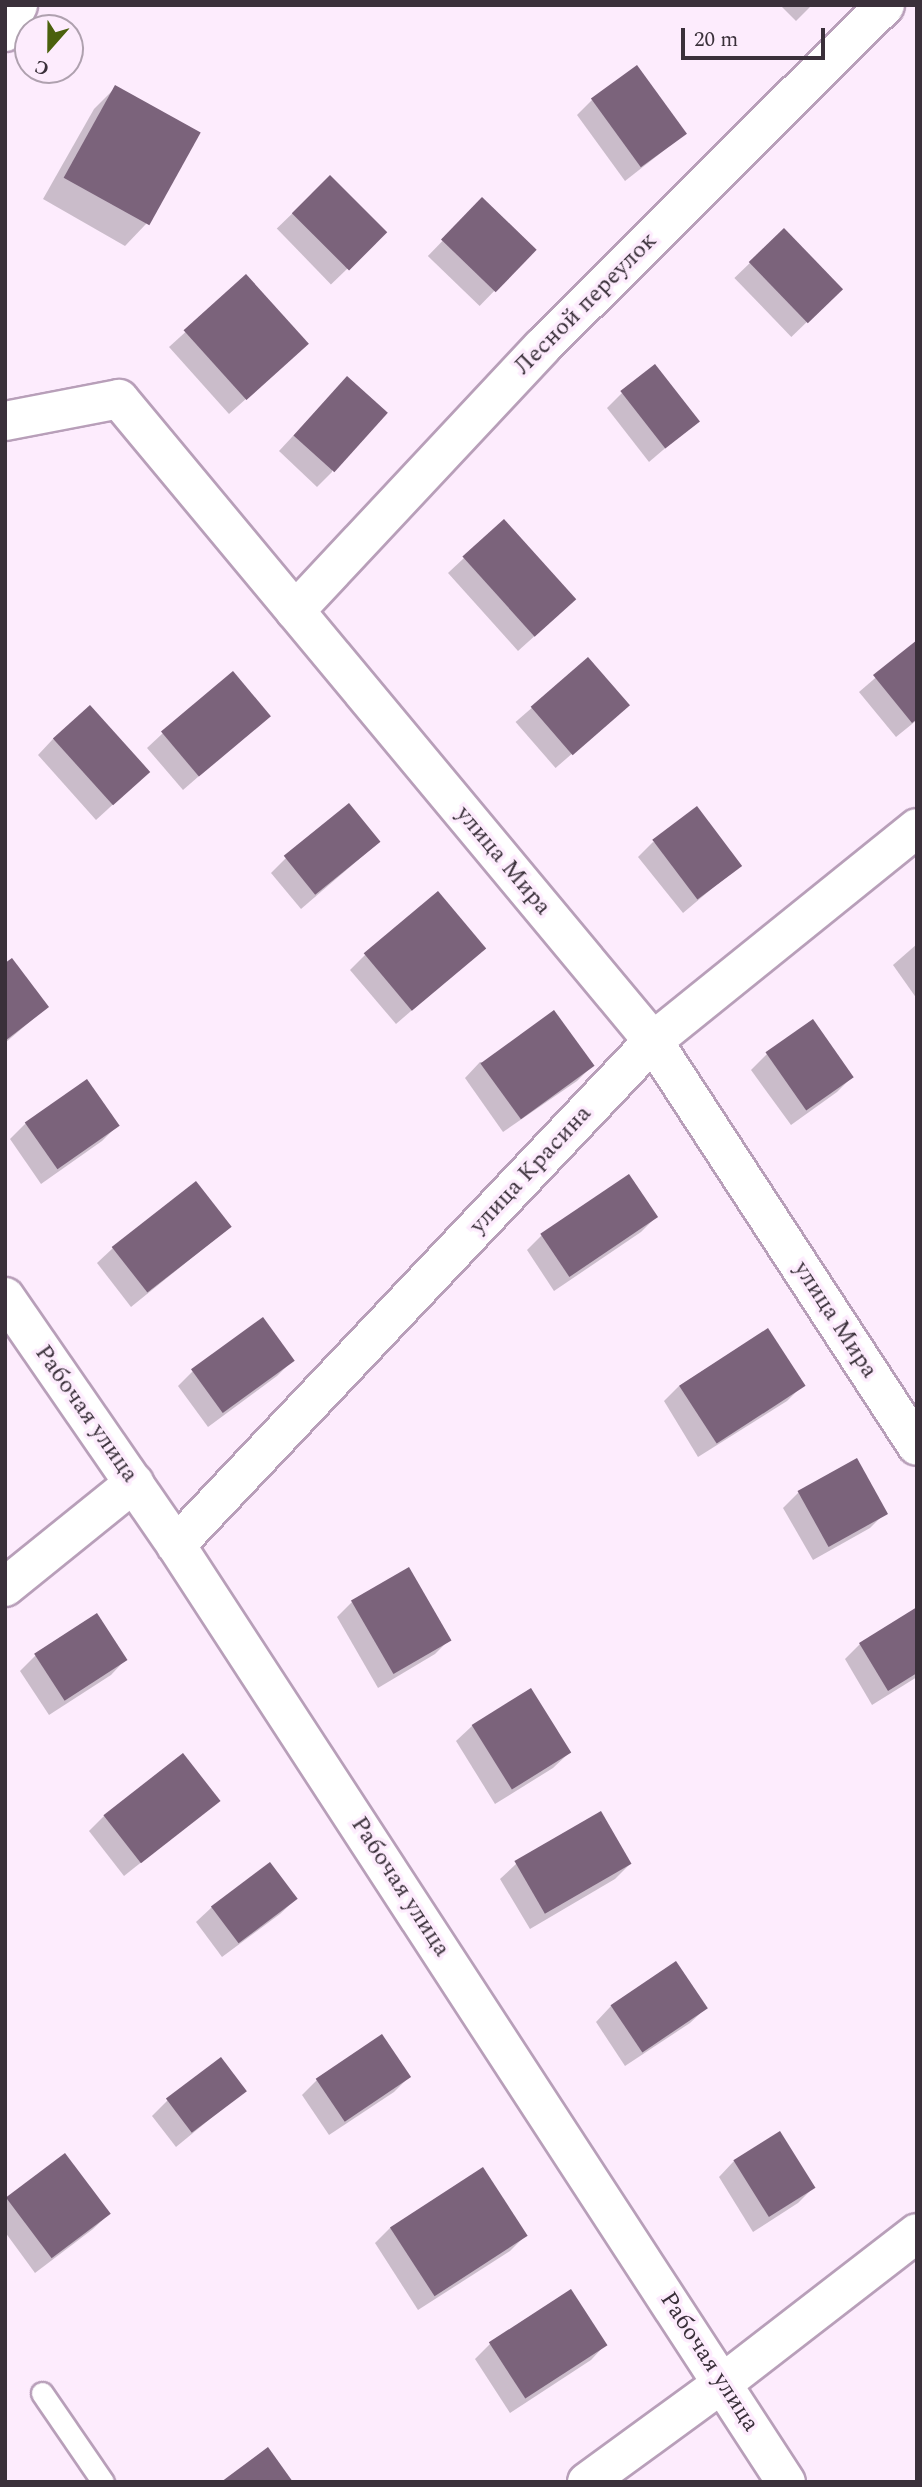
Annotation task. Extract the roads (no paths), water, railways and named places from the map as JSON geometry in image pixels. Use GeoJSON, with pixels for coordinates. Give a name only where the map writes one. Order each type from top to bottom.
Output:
{"type":"FeatureCollection","features":[{"type":"Feature","properties":{"kind":"street"},"geometry":{"type":"LineString","coordinates":[[5,32],[18,5]]}},
{"type":"Feature","properties":{"kind":"street","name":"Лесной переулок"},"geometry":{"type":"LineString","coordinates":[[295,611],[542,347],[885,5]]}},
{"type":"Feature","properties":{"kind":"street","name":"улица Мира"},"geometry":{"type":"LineString","coordinates":[[5,421],[119,399],[653,1041],[917,1446]]}},
{"type":"Feature","properties":{"kind":"street","name":"улица Красина"},"geometry":{"type":"LineString","coordinates":[[176,1545],[653,1041],[917,828]]}},
{"type":"Feature","properties":{"kind":"street","name":"Рабочая улица"},"geometry":{"type":"LineString","coordinates":[[5,1297],[176,1545],[786,2482]]}},
{"type":"Feature","properties":{"kind":"street"},"geometry":{"type":"LineString","coordinates":[[5,1587],[134,1483]]}},
{"type":"Feature","properties":{"kind":"street"},"geometry":{"type":"LineString","coordinates":[[587,2482],[723,2383],[917,2233]]}},
{"type":"Feature","properties":{"kind":"lane"},"geometry":{"type":"LineString","coordinates":[[42,2393],[103,2482]]}}]}
